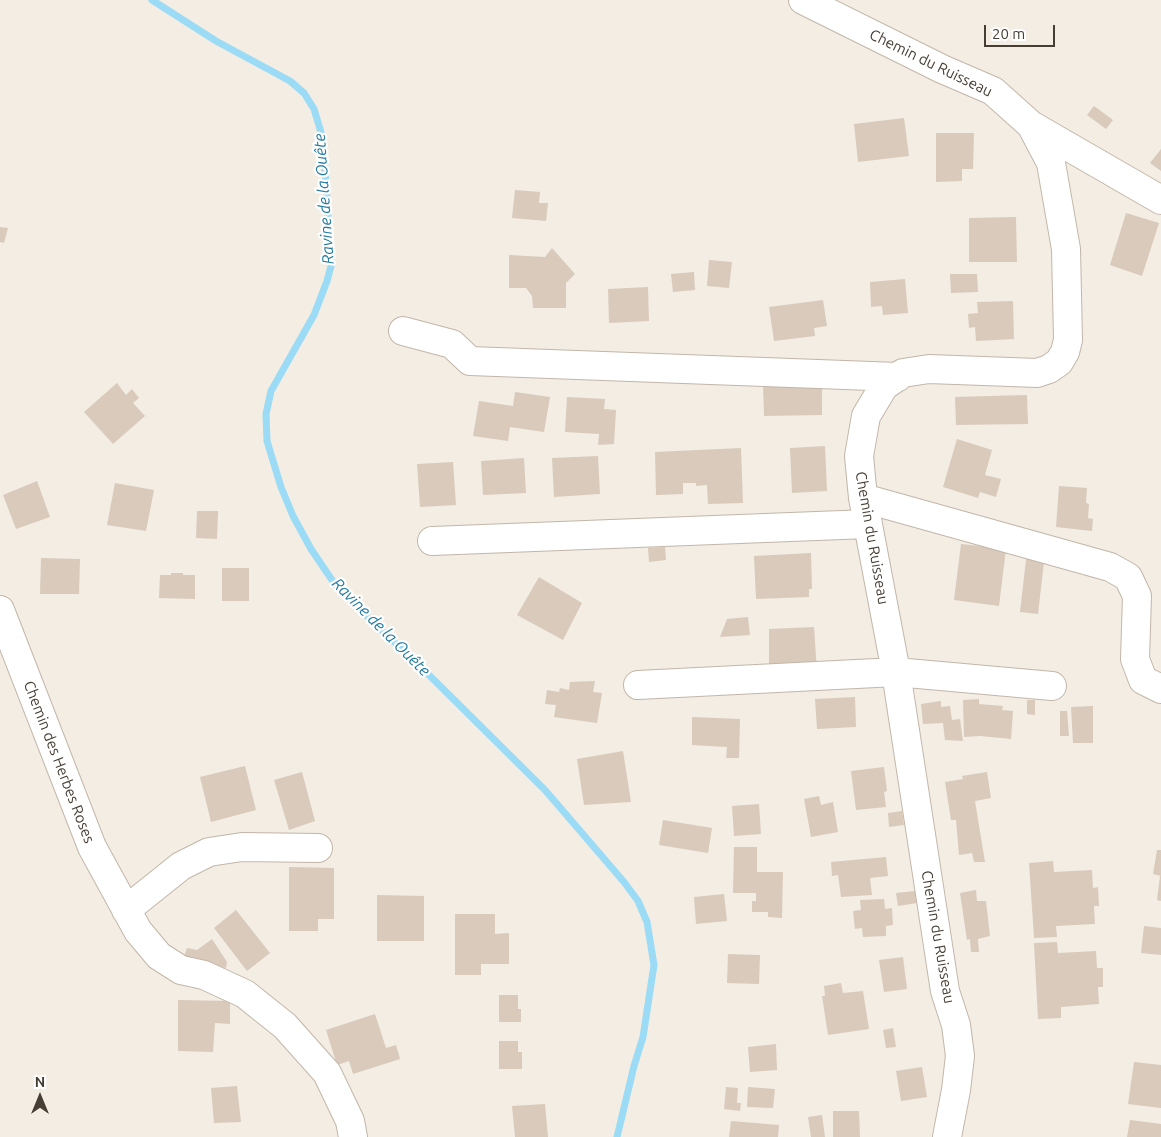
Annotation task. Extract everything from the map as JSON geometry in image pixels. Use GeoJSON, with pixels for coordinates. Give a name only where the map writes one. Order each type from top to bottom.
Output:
{"type":"FeatureCollection","features":[{"type":"Feature","properties":{"kind":"street","name":"Chemin du Ruisseau"},"geometry":{"type":"LineString","coordinates":[[803,0],[942,69],[993,91],[1031,125],[1051,163],[1066,249],[1068,340],[1065,352],[1059,362],[1049,369],[1036,373],[929,369],[904,373],[884,386],[866,416],[858,456],[863,498],[896,672],[945,990],[956,1026],[960,1056],[956,1090],[946,1137]]}},
{"type":"Feature","properties":{"kind":"street"},"geometry":{"type":"LineString","coordinates":[[1031,125],[1161,200]]}},
{"type":"Feature","properties":{"kind":"street"},"geometry":{"type":"LineString","coordinates":[[403,331],[452,344],[470,361],[898,377]]}},
{"type":"Feature","properties":{"kind":"street"},"geometry":{"type":"LineString","coordinates":[[863,498],[1110,568],[1128,577],[1136,596],[1135,660],[1143,680],[1161,689]]}},
{"type":"Feature","properties":{"kind":"street"},"geometry":{"type":"LineString","coordinates":[[432,541],[868,524]]}},
{"type":"Feature","properties":{"kind":"street","name":"Chemin des Herbes Roses"},"geometry":{"type":"LineString","coordinates":[[0,610],[92,847],[138,931],[159,956],[181,970],[204,975],[244,994],[285,1026],[327,1073],[350,1121],[353,1137]]}},
{"type":"Feature","properties":{"kind":"street"},"geometry":{"type":"LineString","coordinates":[[638,685],[896,672],[1052,686]]}},
{"type":"Feature","properties":{"kind":"street"},"geometry":{"type":"LineString","coordinates":[[126,910],[181,866],[209,852],[242,847],[318,848]]}},
{"type":"Feature","properties":{"kind":"building"},"geometry":{"type":"Polygon","coordinates":[[[1094,106],[1113,120],[1106,129],[1087,115],[1094,106]]]}},
{"type":"Feature","properties":{"kind":"building"},"geometry":{"type":"Polygon","coordinates":[[[904,118],[909,156],[858,162],[854,124],[904,118]]]}},
{"type":"Feature","properties":{"kind":"building"},"geometry":{"type":"Polygon","coordinates":[[[936,133],[974,133],[973,169],[962,169],[962,181],[936,182],[936,133]]]}},
{"type":"Feature","properties":{"kind":"building"},"geometry":{"type":"Polygon","coordinates":[[[1161,149],[1161,171],[1150,163],[1161,149]]]}},
{"type":"Feature","properties":{"kind":"building"},"geometry":{"type":"Polygon","coordinates":[[[515,190],[540,192],[539,203],[548,203],[546,221],[512,218],[515,190]]]}},
{"type":"Feature","properties":{"kind":"building"},"geometry":{"type":"Polygon","coordinates":[[[1126,213],[1159,223],[1142,276],[1110,265],[1126,213]]]}},
{"type":"Feature","properties":{"kind":"building"},"geometry":{"type":"Polygon","coordinates":[[[1016,217],[1017,262],[969,262],[969,218],[1016,217]]]}},
{"type":"Feature","properties":{"kind":"building"},"geometry":{"type":"Polygon","coordinates":[[[0,227],[8,228],[4,243],[0,242],[0,227]]]}},
{"type":"Feature","properties":{"kind":"building"},"geometry":{"type":"Polygon","coordinates":[[[552,248],[575,274],[566,283],[566,308],[533,308],[532,296],[526,288],[509,288],[509,255],[545,257],[552,248]]]}},
{"type":"Feature","properties":{"kind":"building"},"geometry":{"type":"Polygon","coordinates":[[[709,260],[732,262],[729,288],[707,286],[709,260]]]}},
{"type":"Feature","properties":{"kind":"building"},"geometry":{"type":"Polygon","coordinates":[[[694,272],[695,290],[673,292],[671,274],[694,272]]]}},
{"type":"Feature","properties":{"kind":"building"},"geometry":{"type":"Polygon","coordinates":[[[950,274],[977,274],[978,292],[951,293],[950,274]]]}},
{"type":"Feature","properties":{"kind":"building"},"geometry":{"type":"Polygon","coordinates":[[[905,279],[908,313],[883,315],[882,306],[871,307],[870,282],[905,279]]]}},
{"type":"Feature","properties":{"kind":"building"},"geometry":{"type":"Polygon","coordinates":[[[648,287],[649,321],[609,323],[608,289],[648,287]]]}},
{"type":"Feature","properties":{"kind":"building"},"geometry":{"type":"Polygon","coordinates":[[[823,300],[827,326],[814,328],[815,336],[774,341],[769,307],[823,300]]]}},
{"type":"Feature","properties":{"kind":"building"},"geometry":{"type":"Polygon","coordinates":[[[1013,301],[1014,339],[976,341],[975,327],[969,328],[968,314],[978,313],[977,302],[1013,301]]]}},
{"type":"Feature","properties":{"kind":"building"},"geometry":{"type":"Polygon","coordinates":[[[117,383],[126,395],[132,389],[139,398],[133,403],[145,416],[113,444],[84,412],[117,383]]]}},
{"type":"Feature","properties":{"kind":"building"},"geometry":{"type":"Polygon","coordinates":[[[822,383],[822,415],[764,416],[763,385],[822,383]]]}},
{"type":"Feature","properties":{"kind":"building"},"geometry":{"type":"Polygon","coordinates":[[[515,392],[550,397],[544,432],[510,427],[508,441],[473,436],[479,401],[513,406],[515,392]]]}},
{"type":"Feature","properties":{"kind":"building"},"geometry":{"type":"Polygon","coordinates":[[[1027,395],[1028,424],[956,425],[955,397],[1027,395]]]}},
{"type":"Feature","properties":{"kind":"building"},"geometry":{"type":"Polygon","coordinates":[[[567,397],[605,399],[604,409],[616,410],[614,444],[598,445],[599,434],[565,432],[567,397]]]}},
{"type":"Feature","properties":{"kind":"building"},"geometry":{"type":"Polygon","coordinates":[[[957,439],[992,450],[985,475],[1001,479],[996,497],[980,492],[978,498],[943,487],[957,439]]]}},
{"type":"Feature","properties":{"kind":"building"},"geometry":{"type":"Polygon","coordinates":[[[825,446],[827,491],[792,493],[790,448],[825,446]]]}},
{"type":"Feature","properties":{"kind":"building"},"geometry":{"type":"Polygon","coordinates":[[[741,448],[743,503],[708,504],[707,485],[696,486],[696,483],[683,483],[683,494],[656,495],[655,452],[741,448]]]}},
{"type":"Feature","properties":{"kind":"building"},"geometry":{"type":"Polygon","coordinates":[[[598,456],[600,494],[554,497],[552,458],[598,456]]]}},
{"type":"Feature","properties":{"kind":"building"},"geometry":{"type":"Polygon","coordinates":[[[524,458],[526,493],[483,495],[481,461],[524,458]]]}},
{"type":"Feature","properties":{"kind":"building"},"geometry":{"type":"Polygon","coordinates":[[[453,462],[456,505],[420,507],[417,464],[453,462]]]}},
{"type":"Feature","properties":{"kind":"building"},"geometry":{"type":"Polygon","coordinates":[[[37,481],[50,517],[16,529],[3,495],[37,481]]]}},
{"type":"Feature","properties":{"kind":"building"},"geometry":{"type":"Polygon","coordinates":[[[115,483],[154,490],[146,531],[107,525],[115,483]]]}},
{"type":"Feature","properties":{"kind":"building"},"geometry":{"type":"Polygon","coordinates":[[[1059,486],[1087,488],[1086,503],[1089,504],[1088,518],[1093,519],[1092,531],[1056,527],[1059,486]]]}},
{"type":"Feature","properties":{"kind":"building"},"geometry":{"type":"Polygon","coordinates":[[[197,511],[218,511],[217,539],[196,538],[197,511]]]}},
{"type":"Feature","properties":{"kind":"building"},"geometry":{"type":"Polygon","coordinates":[[[961,544],[1006,549],[999,606],[954,600],[961,544]]]}},
{"type":"Feature","properties":{"kind":"building"},"geometry":{"type":"Polygon","coordinates":[[[665,547],[666,560],[649,562],[648,548],[665,547]]]}},
{"type":"Feature","properties":{"kind":"building"},"geometry":{"type":"Polygon","coordinates":[[[1027,551],[1045,553],[1038,614],[1020,612],[1027,551]]]}},
{"type":"Feature","properties":{"kind":"building"},"geometry":{"type":"Polygon","coordinates":[[[811,553],[812,589],[809,589],[809,597],[756,599],[754,556],[811,553]]]}},
{"type":"Feature","properties":{"kind":"building"},"geometry":{"type":"Polygon","coordinates":[[[41,558],[80,559],[79,594],[40,594],[41,558]]]}},
{"type":"Feature","properties":{"kind":"building"},"geometry":{"type":"Polygon","coordinates":[[[222,568],[249,568],[249,601],[222,601],[222,568]]]}},
{"type":"Feature","properties":{"kind":"building"},"geometry":{"type":"Polygon","coordinates":[[[171,573],[195,575],[195,599],[159,598],[160,575],[171,575],[171,573]]]}},
{"type":"Feature","properties":{"kind":"building"},"geometry":{"type":"Polygon","coordinates":[[[539,577],[582,603],[563,640],[517,615],[539,577]]]}},
{"type":"Feature","properties":{"kind":"building"},"geometry":{"type":"Polygon","coordinates":[[[748,617],[750,635],[720,637],[727,619],[748,617]]]}},
{"type":"Feature","properties":{"kind":"building"},"geometry":{"type":"Polygon","coordinates":[[[814,627],[817,671],[769,673],[769,629],[814,627]]]}},
{"type":"Feature","properties":{"kind":"building"},"geometry":{"type":"Polygon","coordinates":[[[595,681],[593,692],[602,693],[597,723],[554,717],[556,705],[545,704],[547,690],[559,692],[560,688],[569,690],[570,682],[595,681]]]}},
{"type":"Feature","properties":{"kind":"building"},"geometry":{"type":"Polygon","coordinates":[[[855,697],[856,727],[817,729],[815,699],[855,697]]]}},
{"type":"Feature","properties":{"kind":"building"},"geometry":{"type":"Polygon","coordinates":[[[979,699],[979,704],[1003,706],[1002,710],[1013,711],[1011,739],[980,736],[964,737],[963,700],[979,699]]]}},
{"type":"Feature","properties":{"kind":"building"},"geometry":{"type":"Polygon","coordinates":[[[1027,700],[1035,700],[1035,715],[1027,714],[1027,700]]]}},
{"type":"Feature","properties":{"kind":"building"},"geometry":{"type":"Polygon","coordinates":[[[941,701],[941,707],[950,706],[952,720],[960,719],[963,741],[945,740],[943,723],[923,724],[921,704],[941,701]]]}},
{"type":"Feature","properties":{"kind":"building"},"geometry":{"type":"Polygon","coordinates":[[[1093,706],[1093,743],[1073,743],[1071,707],[1093,706]]]}},
{"type":"Feature","properties":{"kind":"building"},"geometry":{"type":"Polygon","coordinates":[[[1060,711],[1067,711],[1069,736],[1060,736],[1060,711]]]}},
{"type":"Feature","properties":{"kind":"building"},"geometry":{"type":"Polygon","coordinates":[[[692,717],[740,719],[739,758],[726,758],[727,747],[692,745],[692,717]]]}},
{"type":"Feature","properties":{"kind":"building"},"geometry":{"type":"Polygon","coordinates":[[[623,751],[631,802],[584,805],[577,759],[623,751]]]}},
{"type":"Feature","properties":{"kind":"building"},"geometry":{"type":"Polygon","coordinates":[[[245,766],[256,810],[211,822],[200,777],[245,766]]]}},
{"type":"Feature","properties":{"kind":"building"},"geometry":{"type":"Polygon","coordinates":[[[884,767],[887,791],[884,792],[886,807],[856,810],[851,771],[884,767]]]}},
{"type":"Feature","properties":{"kind":"building"},"geometry":{"type":"Polygon","coordinates":[[[302,772],[315,821],[289,830],[274,780],[302,772]]]}},
{"type":"Feature","properties":{"kind":"building"},"geometry":{"type":"Polygon","coordinates":[[[987,772],[991,798],[975,801],[985,862],[974,862],[972,853],[959,855],[956,820],[951,820],[945,782],[963,779],[962,776],[987,772]]]}},
{"type":"Feature","properties":{"kind":"building"},"geometry":{"type":"Polygon","coordinates":[[[819,796],[821,805],[833,802],[838,832],[811,837],[804,799],[819,796]]]}},
{"type":"Feature","properties":{"kind":"building"},"geometry":{"type":"Polygon","coordinates":[[[759,804],[761,834],[734,836],[732,806],[759,804]]]}},
{"type":"Feature","properties":{"kind":"building"},"geometry":{"type":"Polygon","coordinates":[[[902,811],[904,825],[889,827],[888,813],[902,811]]]}},
{"type":"Feature","properties":{"kind":"building"},"geometry":{"type":"Polygon","coordinates":[[[663,820],[712,828],[708,853],[659,845],[663,820]]]}},
{"type":"Feature","properties":{"kind":"building"},"geometry":{"type":"Polygon","coordinates":[[[734,847],[757,847],[757,872],[783,872],[782,918],[768,917],[768,912],[752,912],[752,901],[756,901],[756,893],[733,893],[734,847]]]}},
{"type":"Feature","properties":{"kind":"building"},"geometry":{"type":"Polygon","coordinates":[[[1157,850],[1161,850],[1161,876],[1153,874],[1157,850]]]}},
{"type":"Feature","properties":{"kind":"building"},"geometry":{"type":"Polygon","coordinates":[[[886,857],[888,876],[870,878],[872,895],[841,897],[838,875],[832,876],[831,862],[886,857]]]}},
{"type":"Feature","properties":{"kind":"building"},"geometry":{"type":"Polygon","coordinates":[[[1053,861],[1054,872],[1092,870],[1093,888],[1098,887],[1099,906],[1094,906],[1095,924],[1056,926],[1057,937],[1034,938],[1029,863],[1053,861]]]}},
{"type":"Feature","properties":{"kind":"building"},"geometry":{"type":"Polygon","coordinates":[[[289,867],[334,868],[334,919],[318,919],[318,931],[289,931],[289,867]]]}},
{"type":"Feature","properties":{"kind":"building"},"geometry":{"type":"Polygon","coordinates":[[[1161,876],[1161,901],[1157,900],[1161,876]]]}},
{"type":"Feature","properties":{"kind":"building"},"geometry":{"type":"Polygon","coordinates":[[[976,890],[977,901],[986,901],[990,936],[978,939],[979,952],[971,952],[970,939],[967,940],[960,893],[976,890]]]}},
{"type":"Feature","properties":{"kind":"building"},"geometry":{"type":"Polygon","coordinates":[[[915,891],[917,903],[898,906],[896,893],[915,891]]]}},
{"type":"Feature","properties":{"kind":"building"},"geometry":{"type":"Polygon","coordinates":[[[724,894],[727,921],[696,924],[694,897],[724,894]]]}},
{"type":"Feature","properties":{"kind":"building"},"geometry":{"type":"Polygon","coordinates":[[[377,895],[424,896],[424,941],[377,941],[377,895]]]}},
{"type":"Feature","properties":{"kind":"building"},"geometry":{"type":"Polygon","coordinates":[[[884,899],[885,909],[892,908],[893,925],[886,926],[886,936],[863,937],[862,928],[855,929],[853,911],[861,910],[860,900],[884,899]]]}},
{"type":"Feature","properties":{"kind":"building"},"geometry":{"type":"Polygon","coordinates":[[[236,910],[270,953],[247,971],[214,928],[236,910]]]}},
{"type":"Feature","properties":{"kind":"building"},"geometry":{"type":"Polygon","coordinates":[[[455,914],[495,914],[495,934],[509,933],[509,964],[481,964],[481,975],[455,975],[455,914]]]}},
{"type":"Feature","properties":{"kind":"building"},"geometry":{"type":"Polygon","coordinates":[[[1144,926],[1161,928],[1161,955],[1141,953],[1144,926]]]}},
{"type":"Feature","properties":{"kind":"building"},"geometry":{"type":"Polygon","coordinates":[[[212,939],[227,962],[226,968],[183,960],[187,948],[197,950],[212,939]]]}},
{"type":"Feature","properties":{"kind":"building"},"geometry":{"type":"Polygon","coordinates":[[[1057,942],[1058,953],[1096,951],[1097,968],[1103,968],[1103,987],[1098,987],[1099,1004],[1061,1007],[1061,1018],[1038,1019],[1034,943],[1057,942]]]}},
{"type":"Feature","properties":{"kind":"building"},"geometry":{"type":"Polygon","coordinates":[[[728,954],[760,955],[759,984],[727,983],[728,954]]]}},
{"type":"Feature","properties":{"kind":"building"},"geometry":{"type":"Polygon","coordinates":[[[903,957],[907,989],[884,992],[879,960],[903,957]]]}},
{"type":"Feature","properties":{"kind":"building"},"geometry":{"type":"Polygon","coordinates":[[[841,983],[843,993],[863,991],[869,1029],[828,1035],[822,996],[825,996],[824,986],[841,983]]]}},
{"type":"Feature","properties":{"kind":"building"},"geometry":{"type":"Polygon","coordinates":[[[499,995],[518,995],[518,1009],[521,1009],[521,1022],[499,1022],[499,995]]]}},
{"type":"Feature","properties":{"kind":"building"},"geometry":{"type":"Polygon","coordinates":[[[178,1000],[230,1001],[230,1024],[215,1023],[213,1052],[178,1051],[178,1000]]]}},
{"type":"Feature","properties":{"kind":"building"},"geometry":{"type":"Polygon","coordinates":[[[375,1014],[386,1048],[396,1045],[400,1059],[353,1074],[349,1061],[337,1065],[326,1030],[375,1014]]]}},
{"type":"Feature","properties":{"kind":"building"},"geometry":{"type":"Polygon","coordinates":[[[893,1028],[896,1047],[886,1048],[883,1030],[893,1028]]]}},
{"type":"Feature","properties":{"kind":"building"},"geometry":{"type":"Polygon","coordinates":[[[499,1041],[518,1041],[518,1052],[522,1052],[522,1069],[499,1069],[499,1041]]]}},
{"type":"Feature","properties":{"kind":"building"},"geometry":{"type":"Polygon","coordinates":[[[776,1044],[777,1070],[750,1072],[748,1047],[776,1044]]]}},
{"type":"Feature","properties":{"kind":"building"},"geometry":{"type":"Polygon","coordinates":[[[1134,1062],[1161,1065],[1161,1108],[1128,1104],[1134,1062]]]}},
{"type":"Feature","properties":{"kind":"building"},"geometry":{"type":"Polygon","coordinates":[[[922,1067],[927,1097],[901,1101],[896,1071],[922,1067]]]}},
{"type":"Feature","properties":{"kind":"building"},"geometry":{"type":"Polygon","coordinates":[[[237,1086],[241,1122],[214,1123],[211,1088],[237,1086]]]}},
{"type":"Feature","properties":{"kind":"building"},"geometry":{"type":"Polygon","coordinates":[[[726,1087],[738,1088],[737,1103],[741,1103],[740,1111],[724,1109],[726,1087]]]}},
{"type":"Feature","properties":{"kind":"building"},"geometry":{"type":"Polygon","coordinates":[[[748,1087],[775,1089],[773,1108],[747,1107],[748,1087]]]}},
{"type":"Feature","properties":{"kind":"building"},"geometry":{"type":"Polygon","coordinates":[[[545,1104],[548,1137],[515,1137],[512,1106],[545,1104]]]}},
{"type":"Feature","properties":{"kind":"building"},"geometry":{"type":"Polygon","coordinates":[[[833,1111],[859,1111],[860,1137],[833,1137],[833,1111]]]}},
{"type":"Feature","properties":{"kind":"building"},"geometry":{"type":"Polygon","coordinates":[[[822,1115],[825,1137],[811,1137],[808,1117],[822,1115]]]}},
{"type":"Feature","properties":{"kind":"building"},"geometry":{"type":"Polygon","coordinates":[[[1130,1120],[1161,1124],[1161,1137],[1127,1137],[1130,1120]]]}},
{"type":"Feature","properties":{"kind":"building"},"geometry":{"type":"Polygon","coordinates":[[[731,1121],[779,1125],[778,1137],[729,1137],[731,1121]]]}},
{"type":"Feature","properties":{"kind":"waterway","name":"Ravine de la Ouête"},"geometry":{"type":"LineString","coordinates":[[152,0],[216,41],[290,81],[304,93],[314,109],[323,139],[331,266],[314,315],[271,391],[266,414],[267,441],[281,487],[293,516],[311,549],[334,583],[545,790],[624,882],[638,901],[647,922],[654,965],[643,1037],[617,1137]]}}]}
